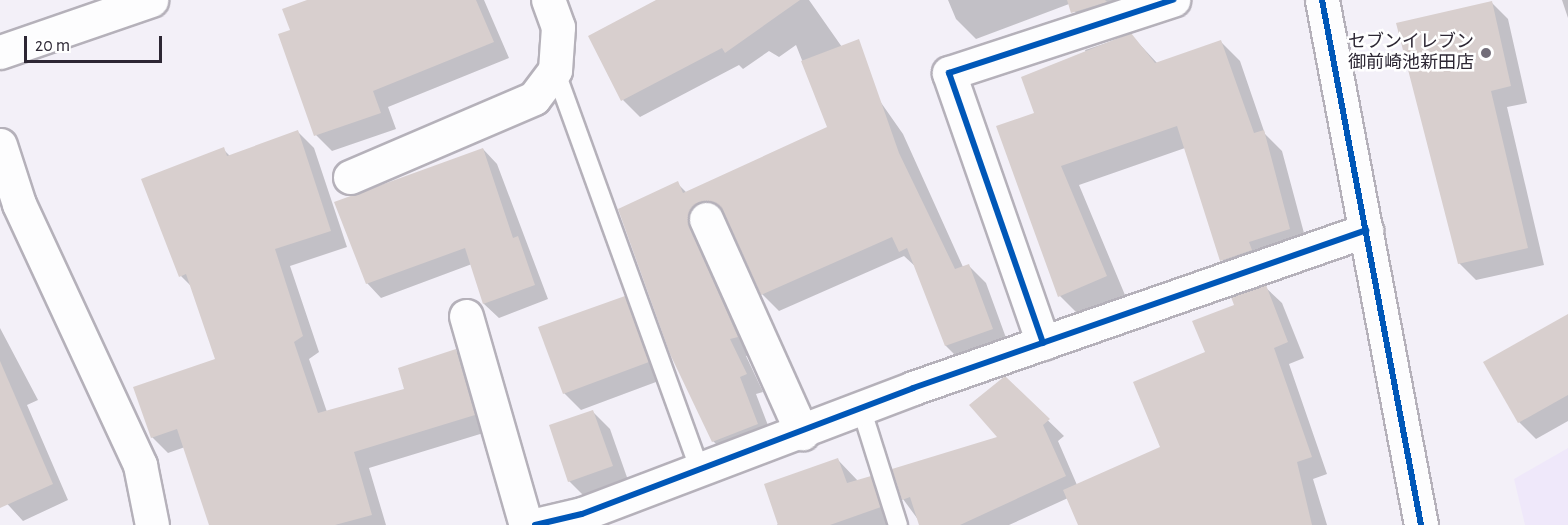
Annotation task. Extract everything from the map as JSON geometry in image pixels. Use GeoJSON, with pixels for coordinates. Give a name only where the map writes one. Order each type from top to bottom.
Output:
{"type":"FeatureCollection","features":[{"type":"Feature","properties":{"kind":"street"},"geometry":{"type":"LineString","coordinates":[[0,52],[151,0]]}},
{"type":"Feature","properties":{"kind":"street"},"geometry":{"type":"LineString","coordinates":[[350,177],[534,98],[555,70],[558,27],[548,0]]}},
{"type":"Feature","properties":{"kind":"street"},"geometry":{"type":"LineString","coordinates":[[1044,343],[949,73],[1173,0]]}},
{"type":"Feature","properties":{"kind":"street"},"geometry":{"type":"LineString","coordinates":[[1322,0],[1421,525]]}},
{"type":"Feature","properties":{"kind":"street"},"geometry":{"type":"LineString","coordinates":[[0,144],[19,204],[140,465],[152,525]]}},
{"type":"Feature","properties":{"kind":"street"},"geometry":{"type":"LineString","coordinates":[[706,219],[802,433]]}},
{"type":"Feature","properties":{"kind":"street"},"geometry":{"type":"LineString","coordinates":[[535,525],[601,516],[700,471],[1044,343],[1366,230]]}},
{"type":"Feature","properties":{"kind":"street"},"geometry":{"type":"LineString","coordinates":[[466,316],[526,525]]}},
{"type":"Feature","properties":{"kind":"lane"},"geometry":{"type":"LineString","coordinates":[[555,70],[700,471]]}},
{"type":"Feature","properties":{"kind":"lane"},"geometry":{"type":"LineString","coordinates":[[862,411],[898,525]]}},
{"type":"Feature","properties":{"kind":"shaded area"},"geometry":{"type":"Polygon","coordinates":[[[1568,448],[1568,525],[1525,525],[1514,479],[1568,448]]]}},
{"type":"Feature","properties":{"kind":"building"},"geometry":{"type":"Polygon","coordinates":[[[307,0],[476,0],[494,42],[373,91],[381,113],[314,136],[278,34],[290,30],[282,9],[307,0]]]}},
{"type":"Feature","properties":{"kind":"building"},"geometry":{"type":"Polygon","coordinates":[[[656,0],[800,0],[725,53],[722,48],[621,101],[588,36],[656,0]]]}},
{"type":"Feature","properties":{"kind":"building"},"geometry":{"type":"Polygon","coordinates":[[[1067,0],[1105,0],[1107,2],[1071,13],[1067,0]]]}},
{"type":"Feature","properties":{"kind":"building"},"geometry":{"type":"Polygon","coordinates":[[[1492,1],[1511,86],[1491,91],[1528,248],[1458,264],[1396,23],[1492,1]]]}},
{"type":"Feature","properties":{"kind":"building"},"geometry":{"type":"Polygon","coordinates":[[[1131,33],[1155,63],[1221,40],[1254,133],[1264,130],[1290,229],[1249,242],[1252,250],[1220,261],[1177,126],[1061,166],[1107,276],[1058,297],[996,126],[1034,113],[1021,77],[1131,33]]]}},
{"type":"Feature","properties":{"kind":"building"},"geometry":{"type":"Polygon","coordinates":[[[859,39],[899,153],[955,269],[969,264],[993,329],[945,346],[907,248],[899,252],[892,237],[761,295],[723,211],[716,204],[699,202],[691,209],[689,226],[738,337],[730,339],[747,374],[740,377],[758,424],[712,442],[670,354],[618,209],[678,181],[683,193],[827,127],[801,61],[859,39]]]}},
{"type":"Feature","properties":{"kind":"building"},"geometry":{"type":"Polygon","coordinates":[[[298,130],[331,231],[275,249],[303,336],[294,342],[318,413],[404,389],[398,368],[456,349],[475,415],[354,452],[372,515],[335,525],[209,525],[177,429],[151,438],[133,387],[215,359],[186,274],[179,277],[141,179],[224,147],[227,156],[298,130]]]}},
{"type":"Feature","properties":{"kind":"building"},"geometry":{"type":"Polygon","coordinates":[[[483,148],[513,238],[518,236],[535,285],[483,304],[465,248],[366,284],[334,202],[483,148]]]}},
{"type":"Feature","properties":{"kind":"building"},"geometry":{"type":"Polygon","coordinates":[[[1266,285],[1288,342],[1274,348],[1312,457],[1297,462],[1312,525],[1078,525],[1063,490],[1160,447],[1133,382],[1205,352],[1192,321],[1234,305],[1231,297],[1266,285]]]}},
{"type":"Feature","properties":{"kind":"building"},"geometry":{"type":"Polygon","coordinates":[[[625,296],[649,362],[563,394],[538,327],[625,296]]]}},
{"type":"Feature","properties":{"kind":"building"},"geometry":{"type":"Polygon","coordinates":[[[1568,314],[1568,395],[1518,423],[1483,362],[1568,314]]]}},
{"type":"Feature","properties":{"kind":"building"},"geometry":{"type":"Polygon","coordinates":[[[0,361],[53,484],[0,508],[0,361]]]}},
{"type":"Feature","properties":{"kind":"building"},"geometry":{"type":"Polygon","coordinates":[[[1005,376],[1050,419],[1043,425],[1066,476],[960,525],[919,525],[910,497],[902,500],[892,469],[997,437],[969,405],[1005,376]]]}},
{"type":"Feature","properties":{"kind":"building"},"geometry":{"type":"Polygon","coordinates":[[[593,410],[613,466],[568,482],[549,425],[593,410]]]}},
{"type":"Feature","properties":{"kind":"building"},"geometry":{"type":"Polygon","coordinates":[[[838,458],[847,483],[871,476],[881,507],[830,525],[778,525],[764,484],[838,458]]]}},
{"type":"Feature","properties":{"kind":"cycle path"},"geometry":{"type":"LineString","coordinates":[[1043,343],[949,73],[1173,0]]}},
{"type":"Feature","properties":{"kind":"cycle path"},"geometry":{"type":"LineString","coordinates":[[1322,0],[1421,525]]}},
{"type":"Feature","properties":{"kind":"cycle path"},"geometry":{"type":"LineString","coordinates":[[535,525],[582,514],[913,388],[1366,230]]}},
{"type":"Feature","properties":{"kind":"place","name":"セブンイレブン 御前崎池新田店"},"geometry":{"type":"Point","coordinates":[1486,53]}}]}
